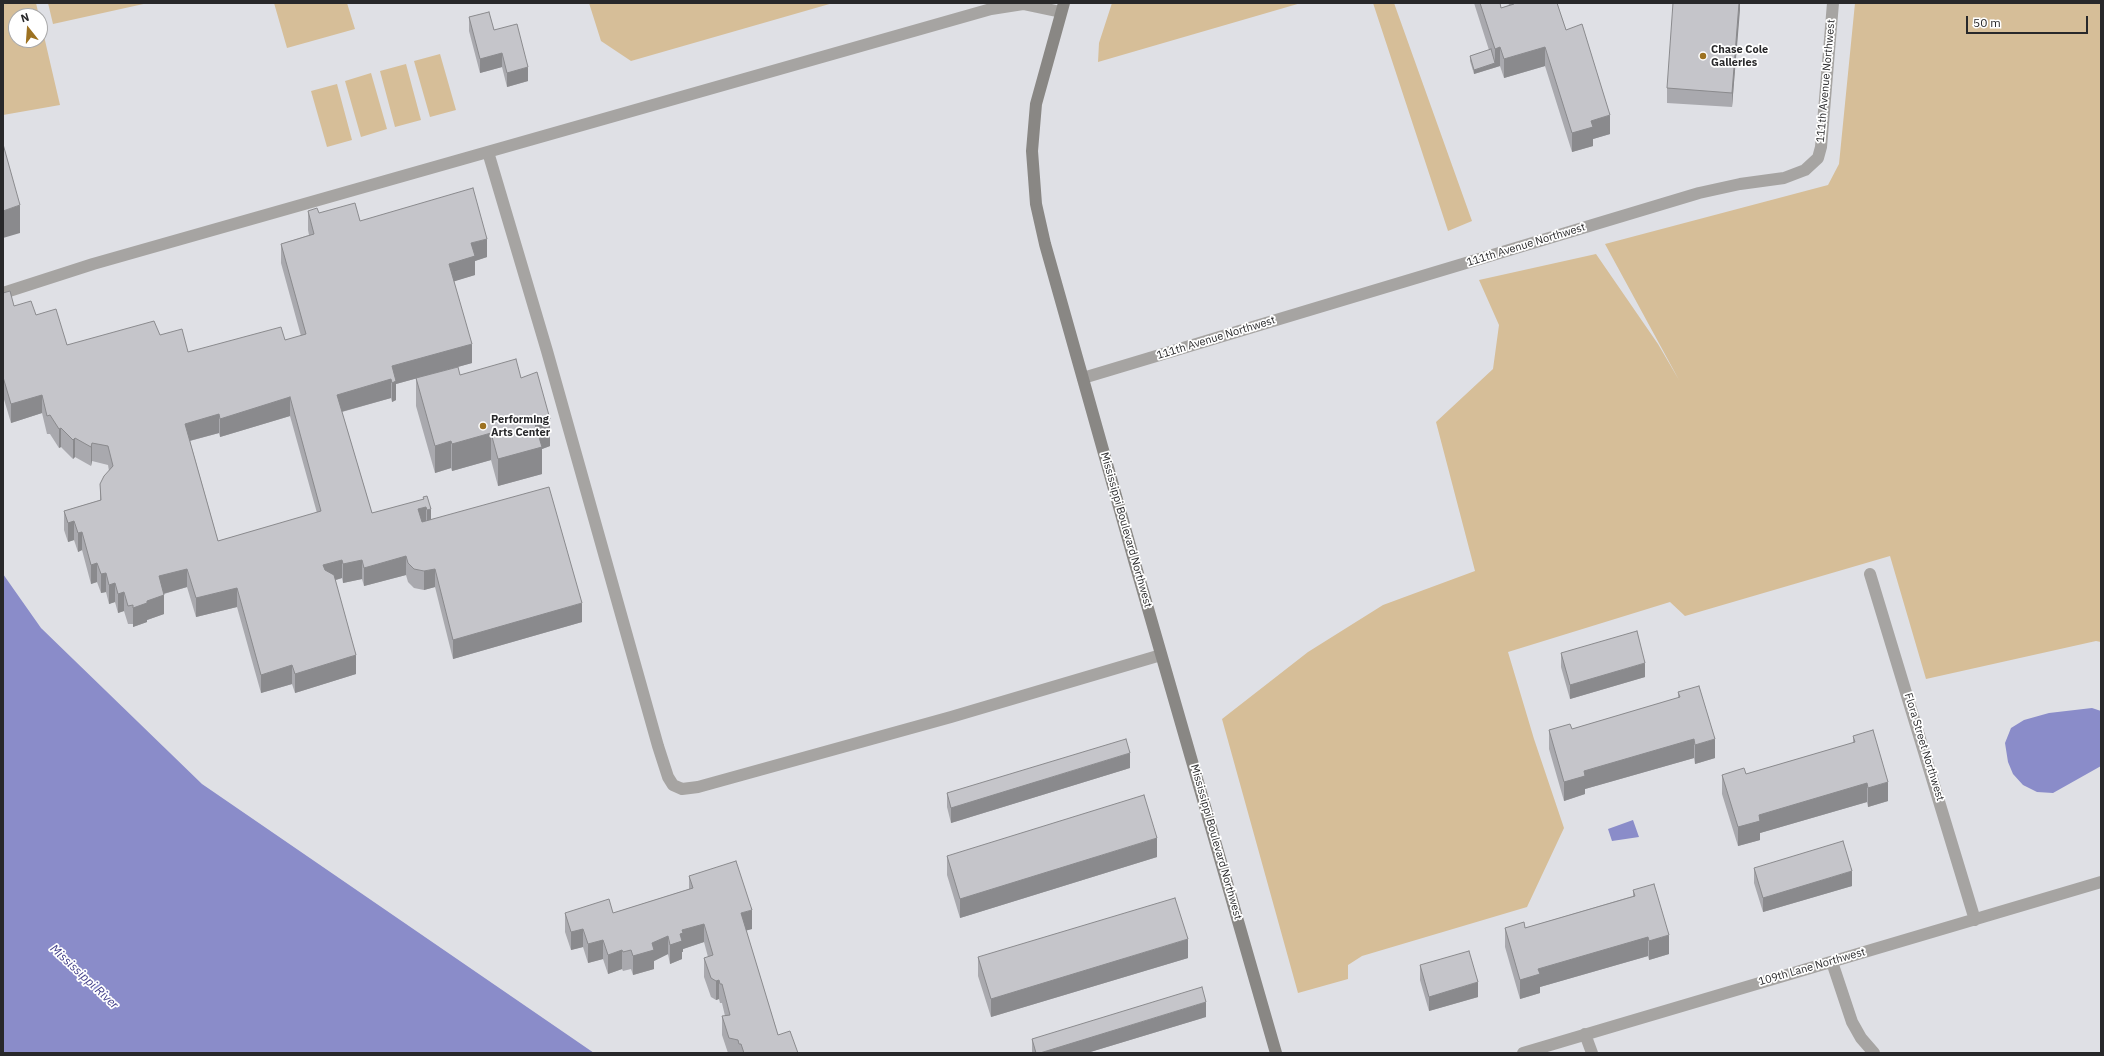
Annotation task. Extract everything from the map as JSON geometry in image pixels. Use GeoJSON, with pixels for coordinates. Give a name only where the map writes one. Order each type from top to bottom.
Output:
{"type":"FeatureCollection","features":[{"type":"Feature","properties":{"kind":"street","name":"111th Avenue Northwest"},"geometry":{"type":"LineString","coordinates":[[1083,378],[1699,193],[1740,184],[1784,178],[1805,170],[1818,158],[1821,147],[1834,3]]}},
{"type":"Feature","properties":{"kind":"street"},"geometry":{"type":"LineString","coordinates":[[3,292],[82,267],[991,9],[1023,4],[1063,7]]}},
{"type":"Feature","properties":{"kind":"street","name":"Mississippi Boulevard Northwest"},"geometry":{"type":"LineString","coordinates":[[1063,7],[1036,104],[1032,167],[1040,226],[1161,655],[1194,762],[1276,1053]]}},
{"type":"Feature","properties":{"kind":"street"},"geometry":{"type":"LineString","coordinates":[[488,152],[547,351],[656,739],[668,777],[673,785],[682,789],[698,787],[951,717],[1161,655]]}},
{"type":"Feature","properties":{"kind":"street","name":"Flora Street Northwest"},"geometry":{"type":"LineString","coordinates":[[1870,574],[1976,920]]}},
{"type":"Feature","properties":{"kind":"street","name":"109th Lane Northwest"},"geometry":{"type":"LineString","coordinates":[[1523,1053],[2101,882]]}},
{"type":"Feature","properties":{"kind":"street"},"geometry":{"type":"LineString","coordinates":[[1832,962],[1852,1022],[1861,1038],[1874,1053]]}},
{"type":"Feature","properties":{"kind":"street"},"geometry":{"type":"LineString","coordinates":[[1586,1034],[1592,1053]]}},
{"type":"Feature","properties":{"kind":"shaded area"},"geometry":{"type":"Polygon","coordinates":[[[3,3],[36,3],[37,8],[8,8],[8,48],[47,48],[60,105],[3,115],[3,3]]]}},
{"type":"Feature","properties":{"kind":"shaded area"},"geometry":{"type":"Polygon","coordinates":[[[48,3],[148,3],[53,24],[48,3]]]}},
{"type":"Feature","properties":{"kind":"shaded area"},"geometry":{"type":"Polygon","coordinates":[[[274,3],[347,3],[355,29],[287,48],[274,3]]]}},
{"type":"Feature","properties":{"kind":"shaded area"},"geometry":{"type":"Polygon","coordinates":[[[589,3],[833,3],[631,61],[601,41],[589,3]]]}},
{"type":"Feature","properties":{"kind":"shaded area"},"geometry":{"type":"Polygon","coordinates":[[[1112,3],[1301,3],[1098,62],[1099,43],[1112,3]]]}},
{"type":"Feature","properties":{"kind":"shaded area"},"geometry":{"type":"Polygon","coordinates":[[[1373,3],[1394,3],[1472,221],[1448,231],[1373,3]]]}},
{"type":"Feature","properties":{"kind":"shaded area"},"geometry":{"type":"Polygon","coordinates":[[[1855,3],[2101,3],[2101,642],[2096,641],[1926,679],[1890,556],[1685,616],[1670,602],[1508,652],[1534,739],[1564,828],[1527,907],[1362,956],[1348,965],[1348,979],[1298,993],[1222,719],[1308,652],[1383,605],[1475,571],[1436,422],[1493,369],[1499,325],[1479,280],[1596,254],[1658,344],[1679,380],[1605,244],[1828,185],[1839,164],[1855,3]]]}},
{"type":"Feature","properties":{"kind":"shaded area"},"geometry":{"type":"Polygon","coordinates":[[[440,54],[456,110],[430,117],[414,61],[440,54]]]}},
{"type":"Feature","properties":{"kind":"shaded area"},"geometry":{"type":"Polygon","coordinates":[[[406,64],[421,120],[395,127],[380,71],[406,64]]]}},
{"type":"Feature","properties":{"kind":"shaded area"},"geometry":{"type":"Polygon","coordinates":[[[371,73],[387,129],[361,137],[345,81],[371,73]]]}},
{"type":"Feature","properties":{"kind":"shaded area"},"geometry":{"type":"Polygon","coordinates":[[[337,84],[352,140],[327,147],[311,91],[337,84]]]}},
{"type":"Feature","properties":{"kind":"water","name":"Mississippi River"},"geometry":{"type":"Polygon","coordinates":[[[3,574],[41,628],[202,784],[594,1053],[3,1053],[3,574]]]}},
{"type":"Feature","properties":{"kind":"water"},"geometry":{"type":"Polygon","coordinates":[[[2092,708],[2101,711],[2101,766],[2053,793],[2037,792],[2023,785],[2013,774],[2008,762],[2005,743],[2011,728],[2024,720],[2049,713],[2092,708]]]}},
{"type":"Feature","properties":{"kind":"water"},"geometry":{"type":"Polygon","coordinates":[[[1633,820],[1639,837],[1612,841],[1608,829],[1633,820]]]}},
{"type":"Feature","properties":{"kind":"building"},"geometry":{"type":"Polygon","coordinates":[[[1480,3],[1500,3],[1501,8],[1514,3],[1557,3],[1566,30],[1582,24],[1610,115],[1591,121],[1593,127],[1572,133],[1545,47],[1504,59],[1500,47],[1495,49],[1480,3]]]}},
{"type":"Feature","properties":{"kind":"building","name":"Chase Cole Galleries"},"geometry":{"type":"Polygon","coordinates":[[[1673,3],[1739,3],[1732,93],[1667,88],[1673,3]]]}},
{"type":"Feature","properties":{"kind":"building"},"geometry":{"type":"Polygon","coordinates":[[[489,12],[494,30],[517,24],[528,67],[507,73],[502,53],[480,59],[469,17],[489,12]]]}},
{"type":"Feature","properties":{"kind":"building"},"geometry":{"type":"Polygon","coordinates":[[[1491,49],[1495,63],[1474,70],[1470,56],[1491,49]]]}},
{"type":"Feature","properties":{"kind":"building"},"geometry":{"type":"Polygon","coordinates":[[[3,144],[20,205],[3,211],[3,144]]]}},
{"type":"Feature","properties":{"kind":"building"},"geometry":{"type":"Polygon","coordinates":[[[473,188],[487,239],[471,243],[475,256],[449,264],[472,344],[392,366],[396,381],[392,383],[391,379],[337,395],[372,513],[424,499],[423,497],[427,496],[431,509],[427,510],[426,507],[418,509],[422,522],[549,487],[582,603],[453,640],[435,569],[424,571],[414,569],[408,563],[406,556],[364,568],[362,560],[343,564],[342,560],[323,565],[325,570],[334,575],[356,655],[295,674],[292,665],[261,675],[237,588],[196,598],[187,569],[159,576],[164,595],[133,608],[133,605],[128,606],[124,592],[118,594],[115,583],[109,585],[106,573],[101,574],[97,563],[91,565],[82,532],[78,533],[74,521],[68,523],[64,511],[101,500],[100,484],[104,476],[113,466],[108,446],[92,443],[91,447],[75,438],[73,440],[61,428],[59,429],[50,415],[47,416],[42,395],[11,404],[3,377],[3,293],[10,291],[14,306],[31,301],[36,315],[56,309],[67,345],[154,321],[160,335],[182,329],[188,352],[281,327],[285,340],[306,334],[281,244],[314,234],[308,211],[317,208],[319,213],[355,203],[360,221],[473,188]],[[290,397],[220,419],[219,414],[185,424],[218,541],[321,511],[290,397]]]}},
{"type":"Feature","properties":{"kind":"building","name":"Performing Arts Center"},"geometry":{"type":"Polygon","coordinates":[[[516,359],[521,378],[537,372],[550,419],[535,424],[542,447],[498,459],[491,433],[452,444],[451,441],[435,446],[416,378],[458,367],[460,375],[516,359]]]}},
{"type":"Feature","properties":{"kind":"building"},"geometry":{"type":"Polygon","coordinates":[[[1637,631],[1645,663],[1570,685],[1561,653],[1637,631]]]}},
{"type":"Feature","properties":{"kind":"building"},"geometry":{"type":"Polygon","coordinates":[[[1699,686],[1715,739],[1695,745],[1694,739],[1584,771],[1585,776],[1564,782],[1549,730],[1570,724],[1572,729],[1680,697],[1678,692],[1699,686]]]}},
{"type":"Feature","properties":{"kind":"building"},"geometry":{"type":"Polygon","coordinates":[[[1873,730],[1888,782],[1868,788],[1867,783],[1759,815],[1760,821],[1738,827],[1722,775],[1744,768],[1746,774],[1855,742],[1853,736],[1873,730]]]}},
{"type":"Feature","properties":{"kind":"building"},"geometry":{"type":"Polygon","coordinates":[[[1126,739],[1130,753],[951,808],[947,793],[1126,739]]]}},
{"type":"Feature","properties":{"kind":"building"},"geometry":{"type":"Polygon","coordinates":[[[1144,795],[1157,838],[960,899],[947,856],[1144,795]]]}},
{"type":"Feature","properties":{"kind":"building"},"geometry":{"type":"Polygon","coordinates":[[[1843,841],[1852,871],[1763,898],[1754,868],[1843,841]]]}},
{"type":"Feature","properties":{"kind":"building"},"geometry":{"type":"Polygon","coordinates":[[[736,861],[752,910],[741,913],[778,1035],[790,1031],[798,1053],[744,1053],[738,1040],[729,1038],[722,1016],[730,1015],[722,984],[720,984],[719,980],[716,981],[711,978],[704,958],[713,955],[704,924],[682,930],[683,933],[680,934],[682,941],[670,945],[668,936],[652,943],[654,950],[633,956],[631,950],[623,952],[622,950],[608,955],[603,940],[588,944],[583,929],[571,932],[565,913],[609,899],[613,913],[693,888],[689,876],[736,861]]]}},
{"type":"Feature","properties":{"kind":"building"},"geometry":{"type":"Polygon","coordinates":[[[1654,884],[1669,935],[1649,941],[1648,937],[1538,969],[1540,974],[1520,980],[1505,928],[1524,922],[1525,928],[1635,896],[1633,890],[1654,884]]]}},
{"type":"Feature","properties":{"kind":"building"},"geometry":{"type":"Polygon","coordinates":[[[1175,898],[1188,939],[991,999],[978,957],[1175,898]]]}},
{"type":"Feature","properties":{"kind":"building"},"geometry":{"type":"Polygon","coordinates":[[[1469,951],[1478,982],[1429,997],[1420,965],[1469,951]]]}},
{"type":"Feature","properties":{"kind":"building"},"geometry":{"type":"Polygon","coordinates":[[[1202,987],[1206,1002],[1036,1053],[1032,1039],[1202,987]]]}},
{"type":"Feature","properties":{"kind":"place","name":"Chase Cole Galleries"},"geometry":{"type":"Point","coordinates":[1703,56]}},
{"type":"Feature","properties":{"kind":"place","name":"Performing Arts Center"},"geometry":{"type":"Point","coordinates":[483,426]}}]}
